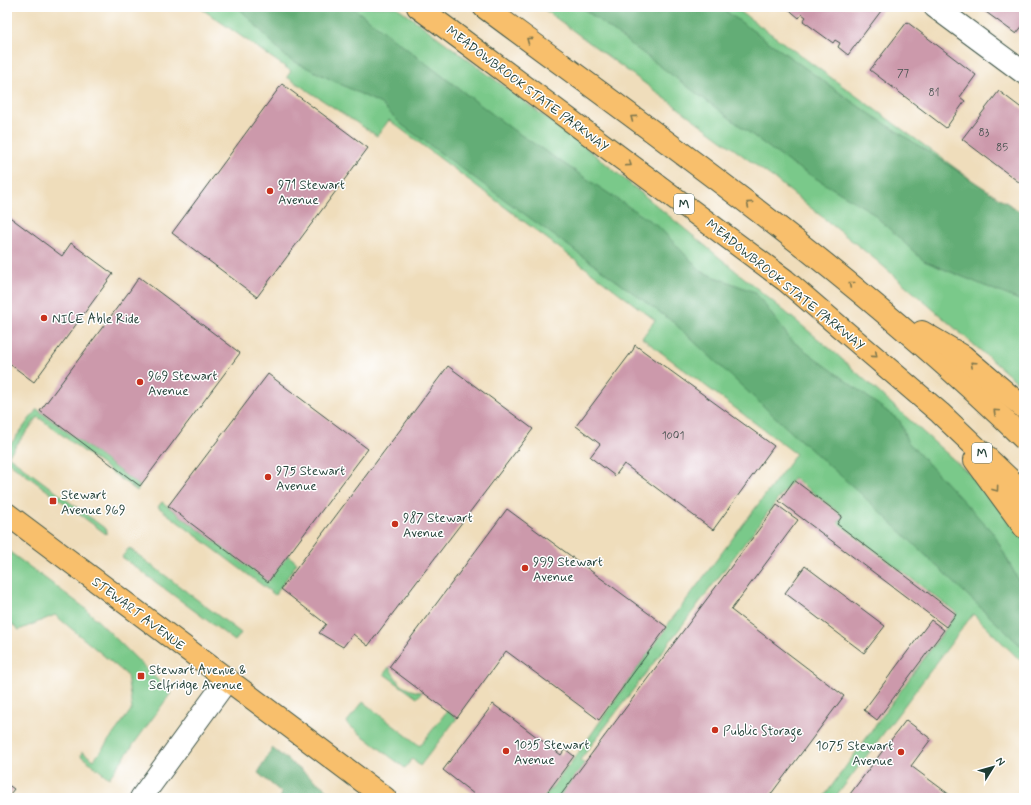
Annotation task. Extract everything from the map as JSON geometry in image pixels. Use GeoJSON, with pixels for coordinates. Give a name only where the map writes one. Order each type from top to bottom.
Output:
{"type":"FeatureCollection","features":[{"type":"Feature","properties":{"kind":"main road","name":"MEADOWBROOK STATE PARKWAY"},"geometry":{"type":"LineString","coordinates":[[418,7],[779,276],[845,329],[940,413],[1024,493]]}},
{"type":"Feature","properties":{"kind":"main road"},"geometry":{"type":"LineString","coordinates":[[484,7],[753,207],[881,309],[958,377],[1024,439]]}},
{"type":"Feature","properties":{"kind":"main road"},"geometry":{"type":"LineString","coordinates":[[881,309],[963,356],[1024,408]]}},
{"type":"Feature","properties":{"kind":"main road"},"geometry":{"type":"LineString","coordinates":[[940,413],[1024,527]]}},
{"type":"Feature","properties":{"kind":"main road","name":"STEWART AVENUE"},"geometry":{"type":"LineString","coordinates":[[7,514],[385,798]]}},
{"type":"Feature","properties":{"kind":"street"},"geometry":{"type":"LineString","coordinates":[[935,7],[1024,74]]}},
{"type":"Feature","properties":{"kind":"street"},"geometry":{"type":"LineString","coordinates":[[140,798],[227,680]]}},
{"type":"Feature","properties":{"kind":"green space"},"geometry":{"type":"Polygon","coordinates":[[[199,7],[397,7],[583,145],[834,352],[974,478],[1019,528],[1024,535],[1024,664],[973,614],[835,798],[823,798],[957,613],[838,523],[843,516],[794,478],[580,760],[585,764],[560,796],[562,798],[544,798],[576,756],[666,627],[796,454],[642,338],[655,320],[389,120],[377,136],[287,77],[291,71],[199,7]]]}},
{"type":"Feature","properties":{"kind":"green space"},"geometry":{"type":"Polygon","coordinates":[[[238,7],[352,7],[512,129],[659,227],[702,272],[755,292],[791,340],[900,421],[907,441],[994,534],[1024,591],[1024,649],[859,492],[790,431],[673,322],[402,125],[381,104],[287,58],[238,7]]]}},
{"type":"Feature","properties":{"kind":"green space"},"geometry":{"type":"Polygon","coordinates":[[[541,7],[734,7],[1024,218],[1024,388],[876,260],[776,180],[541,7]]]}},
{"type":"Feature","properties":{"kind":"green space"},"geometry":{"type":"Polygon","coordinates":[[[581,7],[720,7],[861,108],[1024,214],[1024,302],[924,261],[870,211],[787,161],[581,7]]]}},
{"type":"Feature","properties":{"kind":"green space"},"geometry":{"type":"Polygon","coordinates":[[[37,409],[140,486],[137,491],[38,417],[8,456],[107,530],[106,534],[7,461],[7,449],[37,409]]]}},
{"type":"Feature","properties":{"kind":"green space"},"geometry":{"type":"Polygon","coordinates":[[[162,502],[268,581],[288,555],[297,563],[275,595],[158,507],[162,502]]]}},
{"type":"Feature","properties":{"kind":"green space"},"geometry":{"type":"Polygon","coordinates":[[[129,548],[241,633],[235,641],[122,557],[129,548]]]}},
{"type":"Feature","properties":{"kind":"green space"},"geometry":{"type":"Polygon","coordinates":[[[7,550],[85,608],[171,693],[109,778],[81,756],[82,752],[94,760],[132,709],[127,675],[55,615],[19,630],[7,620],[7,550]]]}},
{"type":"Feature","properties":{"kind":"green space"},"geometry":{"type":"Polygon","coordinates":[[[389,667],[402,685],[410,690],[422,692],[417,698],[384,674],[389,667]]]}},
{"type":"Feature","properties":{"kind":"green space"},"geometry":{"type":"Polygon","coordinates":[[[363,702],[420,746],[447,711],[457,718],[420,766],[412,759],[405,768],[346,723],[363,702]]]}},
{"type":"Feature","properties":{"kind":"green space"},"geometry":{"type":"Polygon","coordinates":[[[272,748],[338,798],[281,798],[281,792],[258,773],[272,748]]]}},
{"type":"Feature","properties":{"kind":"building"},"geometry":{"type":"Polygon","coordinates":[[[786,7],[884,7],[848,55],[838,47],[840,43],[835,40],[833,43],[803,21],[806,17],[802,14],[799,18],[786,7]]]}},
{"type":"Feature","properties":{"kind":"building"},"geometry":{"type":"Polygon","coordinates":[[[979,7],[1024,7],[1024,24],[1016,34],[979,7]]]}},
{"type":"Feature","properties":{"kind":"building"},"geometry":{"type":"Polygon","coordinates":[[[907,22],[976,75],[960,97],[965,101],[946,128],[870,70],[907,22]]]}},
{"type":"Feature","properties":{"kind":"building","name":"971 Stewart Avenue"},"geometry":{"type":"Polygon","coordinates":[[[282,84],[368,148],[257,297],[172,233],[282,84]]]}},
{"type":"Feature","properties":{"kind":"building"},"geometry":{"type":"Polygon","coordinates":[[[999,91],[1024,110],[1024,186],[962,139],[999,91]]]}},
{"type":"Feature","properties":{"kind":"building","name":"NICE Able Ride"},"geometry":{"type":"Polygon","coordinates":[[[7,215],[62,256],[71,243],[113,274],[34,382],[7,362],[7,215]]]}},
{"type":"Feature","properties":{"kind":"building","name":"969 Stewart Avenue"},"geometry":{"type":"Polygon","coordinates":[[[139,277],[240,353],[140,486],[40,411],[139,277]]]}},
{"type":"Feature","properties":{"kind":"building"},"geometry":{"type":"Polygon","coordinates":[[[635,345],[774,446],[713,530],[624,464],[615,476],[590,457],[600,444],[576,426],[633,350],[635,345]]]}},
{"type":"Feature","properties":{"kind":"building","name":"987 Stewart Avenue"},"geometry":{"type":"Polygon","coordinates":[[[448,366],[533,429],[368,646],[353,634],[343,647],[319,633],[326,624],[281,589],[448,366]]]}},
{"type":"Feature","properties":{"kind":"building","name":"975 Stewart Avenue"},"geometry":{"type":"Polygon","coordinates":[[[268,374],[368,449],[268,582],[168,506],[268,374]]]}},
{"type":"Feature","properties":{"kind":"building"},"geometry":{"type":"Polygon","coordinates":[[[794,480],[842,516],[837,524],[956,614],[946,627],[779,501],[794,480]]]}},
{"type":"Feature","properties":{"kind":"building","name":"Public Storage"},"geometry":{"type":"Polygon","coordinates":[[[777,505],[798,520],[731,610],[844,696],[768,798],[562,798],[560,796],[777,505]]]}},
{"type":"Feature","properties":{"kind":"building","name":"999 Stewart Avenue"},"geometry":{"type":"Polygon","coordinates":[[[507,509],[667,627],[599,720],[506,651],[457,718],[389,667],[507,509]]]}},
{"type":"Feature","properties":{"kind":"building"},"geometry":{"type":"Polygon","coordinates":[[[805,566],[885,626],[864,653],[785,593],[805,566]]]}},
{"type":"Feature","properties":{"kind":"building"},"geometry":{"type":"Polygon","coordinates":[[[931,620],[944,630],[877,720],[864,710],[931,620]]]}},
{"type":"Feature","properties":{"kind":"building","name":"1035 Stewart Avenue"},"geometry":{"type":"Polygon","coordinates":[[[493,704],[561,755],[565,749],[574,756],[543,798],[479,798],[443,770],[493,704]]]}},
{"type":"Feature","properties":{"kind":"building","name":"1075 Stewart Avenue"},"geometry":{"type":"Polygon","coordinates":[[[906,720],[931,739],[911,766],[954,798],[847,798],[906,720]]]}},
{"type":"Feature","properties":{"kind":"building"},"geometry":{"type":"Polygon","coordinates":[[[7,784],[14,789],[7,798],[7,784]]]}},
{"type":"Feature","properties":{"kind":"place","name":"971 Stewart Avenue"},"geometry":{"type":"Point","coordinates":[270,191]}},
{"type":"Feature","properties":{"kind":"place","name":"NICE Able Ride"},"geometry":{"type":"Point","coordinates":[44,318]}},
{"type":"Feature","properties":{"kind":"place","name":"969 Stewart Avenue"},"geometry":{"type":"Point","coordinates":[140,382]}},
{"type":"Feature","properties":{"kind":"place","name":"975 Stewart Avenue"},"geometry":{"type":"Point","coordinates":[268,477]}},
{"type":"Feature","properties":{"kind":"place","name":"Stewart Avenue 969"},"geometry":{"type":"Point","coordinates":[53,501]}},
{"type":"Feature","properties":{"kind":"place","name":"987 Stewart Avenue"},"geometry":{"type":"Point","coordinates":[395,524]}},
{"type":"Feature","properties":{"kind":"place","name":"999 Stewart Avenue"},"geometry":{"type":"Point","coordinates":[525,568]}},
{"type":"Feature","properties":{"kind":"place","name":"Stewart Avenue & Selfridge Avenue"},"geometry":{"type":"Point","coordinates":[141,676]}},
{"type":"Feature","properties":{"kind":"place","name":"Public Storage"},"geometry":{"type":"Point","coordinates":[715,730]}},
{"type":"Feature","properties":{"kind":"place","name":"1035 Stewart Avenue"},"geometry":{"type":"Point","coordinates":[506,751]}},
{"type":"Feature","properties":{"kind":"place","name":"1075 Stewart Avenue"},"geometry":{"type":"Point","coordinates":[901,752]}}]}
